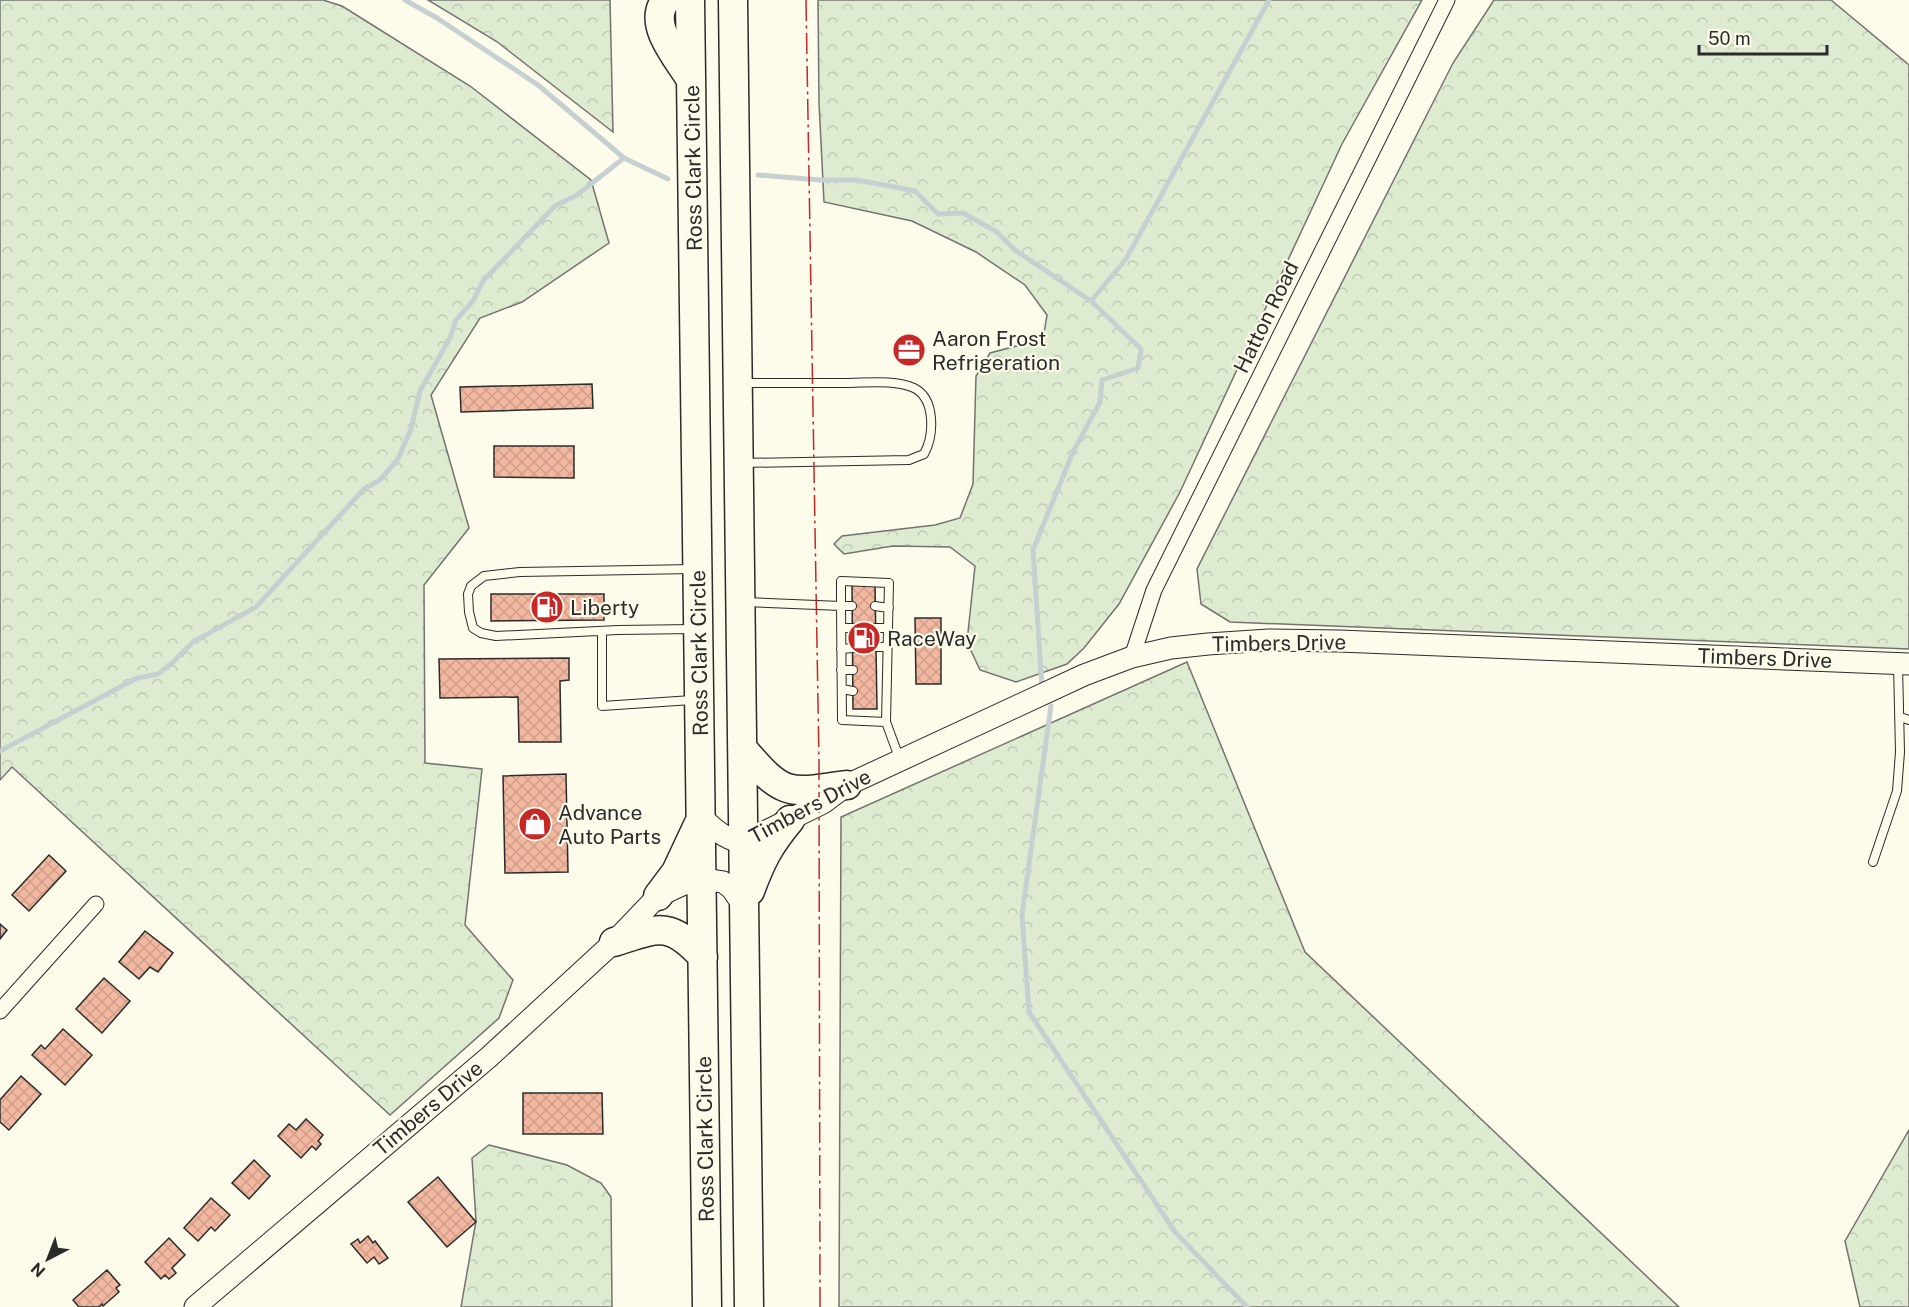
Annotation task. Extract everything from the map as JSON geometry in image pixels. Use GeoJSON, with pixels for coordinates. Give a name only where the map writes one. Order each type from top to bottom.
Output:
{"type":"FeatureCollection","features":[{"type":"Feature","properties":{"kind":"highway"},"geometry":{"type":"LineString","coordinates":[[666,0],[659,15],[660,24],[692,80]]}},
{"type":"Feature","properties":{"kind":"highway","name":"Ross Clark Circle"},"geometry":{"type":"LineString","coordinates":[[690,0],[707,1307]]}},
{"type":"Feature","properties":{"kind":"highway"},"geometry":{"type":"LineString","coordinates":[[712,0],[734,13]]}},
{"type":"Feature","properties":{"kind":"highway","name":"Ross Clark Circle"},"geometry":{"type":"LineString","coordinates":[[734,13],[749,1307]]}},
{"type":"Feature","properties":{"kind":"highway"},"geometry":{"type":"LineString","coordinates":[[743,749],[765,775],[775,783],[790,789],[806,791],[847,785]]}},
{"type":"Feature","properties":{"kind":"highway"},"geometry":{"type":"LineString","coordinates":[[658,896],[676,872],[701,817]]}},
{"type":"Feature","properties":{"kind":"highway"},"geometry":{"type":"LineString","coordinates":[[745,908],[760,863],[771,843],[790,820]]}},
{"type":"Feature","properties":{"kind":"highway"},"geometry":{"type":"LineString","coordinates":[[614,942],[656,929],[664,930],[688,940],[703,957]]}},
{"type":"Feature","properties":{"kind":"street","name":"Hatton Road"},"geometry":{"type":"LineString","coordinates":[[1132,657],[1154,590],[1447,0]]}},
{"type":"Feature","properties":{"kind":"street","name":"Timbers Drive"},"geometry":{"type":"LineString","coordinates":[[701,817],[733,842],[744,842],[823,803],[847,785],[1084,675],[1132,657],[1171,648],[1269,640],[1340,640],[1903,664]]}},
{"type":"Feature","properties":{"kind":"street","name":"Timbers Drive"},"geometry":{"type":"LineString","coordinates":[[207,1303],[489,1057],[614,942],[658,896],[702,879]]}},
{"type":"Feature","properties":{"kind":"street"},"geometry":{"type":"LineString","coordinates":[[702,879],[723,882],[732,889],[745,908]]}},
{"type":"Feature","properties":{"kind":"street"},"geometry":{"type":"LineString","coordinates":[[0,1011],[96,904]]}},
{"type":"Feature","properties":{"kind":"lane"},"geometry":{"type":"LineString","coordinates":[[738,384],[872,383],[912,387],[926,397],[929,405],[931,431],[929,444],[924,454],[909,460],[739,463]]}},
{"type":"Feature","properties":{"kind":"lane"},"geometry":{"type":"LineString","coordinates":[[698,569],[520,572],[484,576],[471,586],[468,594],[473,628],[481,633],[496,636],[699,629]]}},
{"type":"Feature","properties":{"kind":"lane"},"geometry":{"type":"LineString","coordinates":[[886,722],[842,720],[841,581],[889,583],[886,722],[900,760]]}},
{"type":"Feature","properties":{"kind":"lane"},"geometry":{"type":"LineString","coordinates":[[741,602],[852,606]]}},
{"type":"Feature","properties":{"kind":"lane"},"geometry":{"type":"LineString","coordinates":[[875,606],[889,608]]}},
{"type":"Feature","properties":{"kind":"lane"},"geometry":{"type":"LineString","coordinates":[[875,628],[888,627]]}},
{"type":"Feature","properties":{"kind":"lane"},"geometry":{"type":"LineString","coordinates":[[841,628],[853,628]]}},
{"type":"Feature","properties":{"kind":"lane"},"geometry":{"type":"LineString","coordinates":[[602,631],[602,706],[699,700]]}},
{"type":"Feature","properties":{"kind":"lane"},"geometry":{"type":"LineString","coordinates":[[876,647],[887,647]]}},
{"type":"Feature","properties":{"kind":"lane"},"geometry":{"type":"LineString","coordinates":[[841,649],[853,648]]}},
{"type":"Feature","properties":{"kind":"lane"},"geometry":{"type":"LineString","coordinates":[[1873,862],[1897,791],[1903,664]]}},
{"type":"Feature","properties":{"kind":"lane"},"geometry":{"type":"LineString","coordinates":[[841,670],[853,670]]}},
{"type":"Feature","properties":{"kind":"lane"},"geometry":{"type":"LineString","coordinates":[[876,670],[887,670]]}},
{"type":"Feature","properties":{"kind":"lane"},"geometry":{"type":"LineString","coordinates":[[842,689],[853,691]]}},
{"type":"Feature","properties":{"kind":"lane"},"geometry":{"type":"LineString","coordinates":[[877,693],[886,693]]}},
{"type":"Feature","properties":{"kind":"lane"},"geometry":{"type":"LineString","coordinates":[[1900,717],[1909,720]]}},
{"type":"Feature","properties":{"kind":"green space"},"geometry":{"type":"Polygon","coordinates":[[[0,0],[323,0],[342,6],[470,86],[591,180],[609,243],[522,302],[480,318],[431,395],[469,528],[424,585],[425,763],[482,769],[465,925],[513,980],[499,1018],[390,1115],[12,767],[0,780],[0,0]]]}},
{"type":"Feature","properties":{"kind":"green space"},"geometry":{"type":"Polygon","coordinates":[[[428,0],[610,0],[613,132],[496,41],[428,0]]]}},
{"type":"Feature","properties":{"kind":"green space"},"geometry":{"type":"Polygon","coordinates":[[[818,0],[1422,0],[1342,144],[1180,492],[1119,604],[1084,648],[1067,664],[1016,682],[980,670],[967,642],[975,566],[950,547],[893,546],[844,554],[834,544],[842,536],[935,525],[960,518],[973,484],[976,376],[990,353],[1043,339],[1047,315],[1025,285],[976,252],[912,221],[824,202],[819,103],[818,0]]]}},
{"type":"Feature","properties":{"kind":"green space"},"geometry":{"type":"Polygon","coordinates":[[[1494,0],[1831,0],[1909,65],[1909,649],[1230,622],[1201,604],[1197,569],[1453,63],[1494,0]]]}},
{"type":"Feature","properties":{"kind":"green space"},"geometry":{"type":"Polygon","coordinates":[[[1187,662],[1305,952],[1679,1307],[839,1307],[841,817],[1187,662]]]}},
{"type":"Feature","properties":{"kind":"green space"},"geometry":{"type":"Polygon","coordinates":[[[1909,1130],[1909,1307],[1860,1307],[1845,1241],[1909,1130]]]}},
{"type":"Feature","properties":{"kind":"green space"},"geometry":{"type":"Polygon","coordinates":[[[489,1145],[567,1165],[601,1183],[611,1197],[612,1307],[461,1307],[476,1221],[472,1158],[489,1145]]]}},
{"type":"Feature","properties":{"kind":"building"},"geometry":{"type":"Polygon","coordinates":[[[592,384],[593,408],[461,412],[460,387],[592,384]]]}},
{"type":"Feature","properties":{"kind":"building"},"geometry":{"type":"Polygon","coordinates":[[[494,446],[574,446],[574,478],[494,477],[494,446]]]}},
{"type":"Feature","properties":{"kind":"building","name":"RaceWay"},"geometry":{"type":"Polygon","coordinates":[[[852,584],[875,586],[877,709],[853,709],[852,584]]]}},
{"type":"Feature","properties":{"kind":"building","name":"Liberty"},"geometry":{"type":"Polygon","coordinates":[[[491,594],[604,594],[604,620],[491,621],[491,594]]]}},
{"type":"Feature","properties":{"kind":"building"},"geometry":{"type":"Polygon","coordinates":[[[915,618],[941,618],[941,684],[916,684],[915,618]]]}},
{"type":"Feature","properties":{"kind":"building"},"geometry":{"type":"Polygon","coordinates":[[[569,658],[569,680],[560,681],[561,742],[519,742],[518,697],[440,698],[439,659],[569,658]]]}},
{"type":"Feature","properties":{"kind":"building","name":"Advance Auto Parts"},"geometry":{"type":"Polygon","coordinates":[[[566,774],[568,872],[505,873],[503,776],[566,774]]]}},
{"type":"Feature","properties":{"kind":"building"},"geometry":{"type":"Polygon","coordinates":[[[49,855],[66,871],[29,911],[12,895],[49,855]]]}},
{"type":"Feature","properties":{"kind":"building"},"geometry":{"type":"Polygon","coordinates":[[[0,924],[7,930],[0,939],[0,924]]]}},
{"type":"Feature","properties":{"kind":"building"},"geometry":{"type":"Polygon","coordinates":[[[145,931],[173,953],[158,972],[150,967],[139,979],[119,962],[145,931]]]}},
{"type":"Feature","properties":{"kind":"building"},"geometry":{"type":"Polygon","coordinates":[[[104,978],[130,1001],[102,1033],[76,1009],[104,978]]]}},
{"type":"Feature","properties":{"kind":"building"},"geometry":{"type":"Polygon","coordinates":[[[63,1029],[92,1055],[65,1085],[32,1055],[41,1045],[45,1049],[63,1029]]]}},
{"type":"Feature","properties":{"kind":"building"},"geometry":{"type":"Polygon","coordinates":[[[21,1076],[41,1094],[9,1130],[0,1122],[0,1100],[21,1076]]]}},
{"type":"Feature","properties":{"kind":"building"},"geometry":{"type":"Polygon","coordinates":[[[523,1093],[602,1093],[603,1134],[523,1134],[523,1093]]]}},
{"type":"Feature","properties":{"kind":"building"},"geometry":{"type":"Polygon","coordinates":[[[306,1119],[323,1135],[318,1141],[321,1144],[316,1150],[312,1146],[301,1158],[278,1136],[289,1124],[296,1130],[306,1119]]]}},
{"type":"Feature","properties":{"kind":"building"},"geometry":{"type":"Polygon","coordinates":[[[254,1160],[270,1176],[249,1199],[232,1183],[254,1160]]]}},
{"type":"Feature","properties":{"kind":"building"},"geometry":{"type":"Polygon","coordinates":[[[438,1177],[476,1222],[447,1247],[408,1202],[438,1177]]]}},
{"type":"Feature","properties":{"kind":"building"},"geometry":{"type":"Polygon","coordinates":[[[211,1198],[230,1215],[215,1231],[211,1227],[198,1241],[184,1228],[211,1198]]]}},
{"type":"Feature","properties":{"kind":"building"},"geometry":{"type":"Polygon","coordinates":[[[368,1236],[373,1243],[375,1241],[388,1258],[379,1264],[374,1257],[367,1263],[351,1244],[358,1239],[360,1243],[368,1236]]]}},
{"type":"Feature","properties":{"kind":"building"},"geometry":{"type":"Polygon","coordinates":[[[169,1238],[185,1255],[172,1268],[176,1273],[169,1279],[165,1275],[161,1279],[145,1262],[169,1238]]]}},
{"type":"Feature","properties":{"kind":"building"},"geometry":{"type":"Polygon","coordinates":[[[107,1270],[120,1285],[116,1288],[119,1292],[103,1306],[102,1304],[99,1307],[79,1307],[73,1300],[107,1270]]]}},
{"type":"Feature","properties":{"kind":"waterway"},"geometry":{"type":"LineString","coordinates":[[405,0],[437,18],[538,85],[624,158],[668,179]]}},
{"type":"Feature","properties":{"kind":"waterway"},"geometry":{"type":"LineString","coordinates":[[1091,301],[1126,259],[1269,0]]}},
{"type":"Feature","properties":{"kind":"waterway"},"geometry":{"type":"LineString","coordinates":[[0,751],[137,678],[158,674],[193,642],[256,607],[364,489],[380,480],[398,459],[411,429],[420,391],[450,338],[456,320],[473,301],[483,281],[555,206],[577,195],[624,158]]}},
{"type":"Feature","properties":{"kind":"waterway"},"geometry":{"type":"LineString","coordinates":[[758,175],[820,180],[857,180],[915,191],[938,214],[963,213],[997,232],[1015,250],[1091,301],[1141,349],[1138,368],[1102,380],[1100,402],[1073,452],[1033,550],[1042,687]]}},
{"type":"Feature","properties":{"kind":"waterway"},"geometry":{"type":"LineString","coordinates":[[1051,706],[1022,915],[1029,1012],[1175,1232],[1247,1307]]}},
{"type":"Feature","properties":{"kind":"power"},"geometry":{"type":"LineString","coordinates":[[806,0],[819,762],[820,1307]]}},
{"type":"Feature","properties":{"kind":"place","name":"Aaron Frost Refrigeration"},"geometry":{"type":"Point","coordinates":[909,350]}},
{"type":"Feature","properties":{"kind":"place","name":"Liberty"},"geometry":{"type":"Point","coordinates":[547,607]}},
{"type":"Feature","properties":{"kind":"place","name":"RaceWay"},"geometry":{"type":"Point","coordinates":[864,638]}},
{"type":"Feature","properties":{"kind":"place","name":"Advance Auto Parts"},"geometry":{"type":"Point","coordinates":[535,824]}}]}
